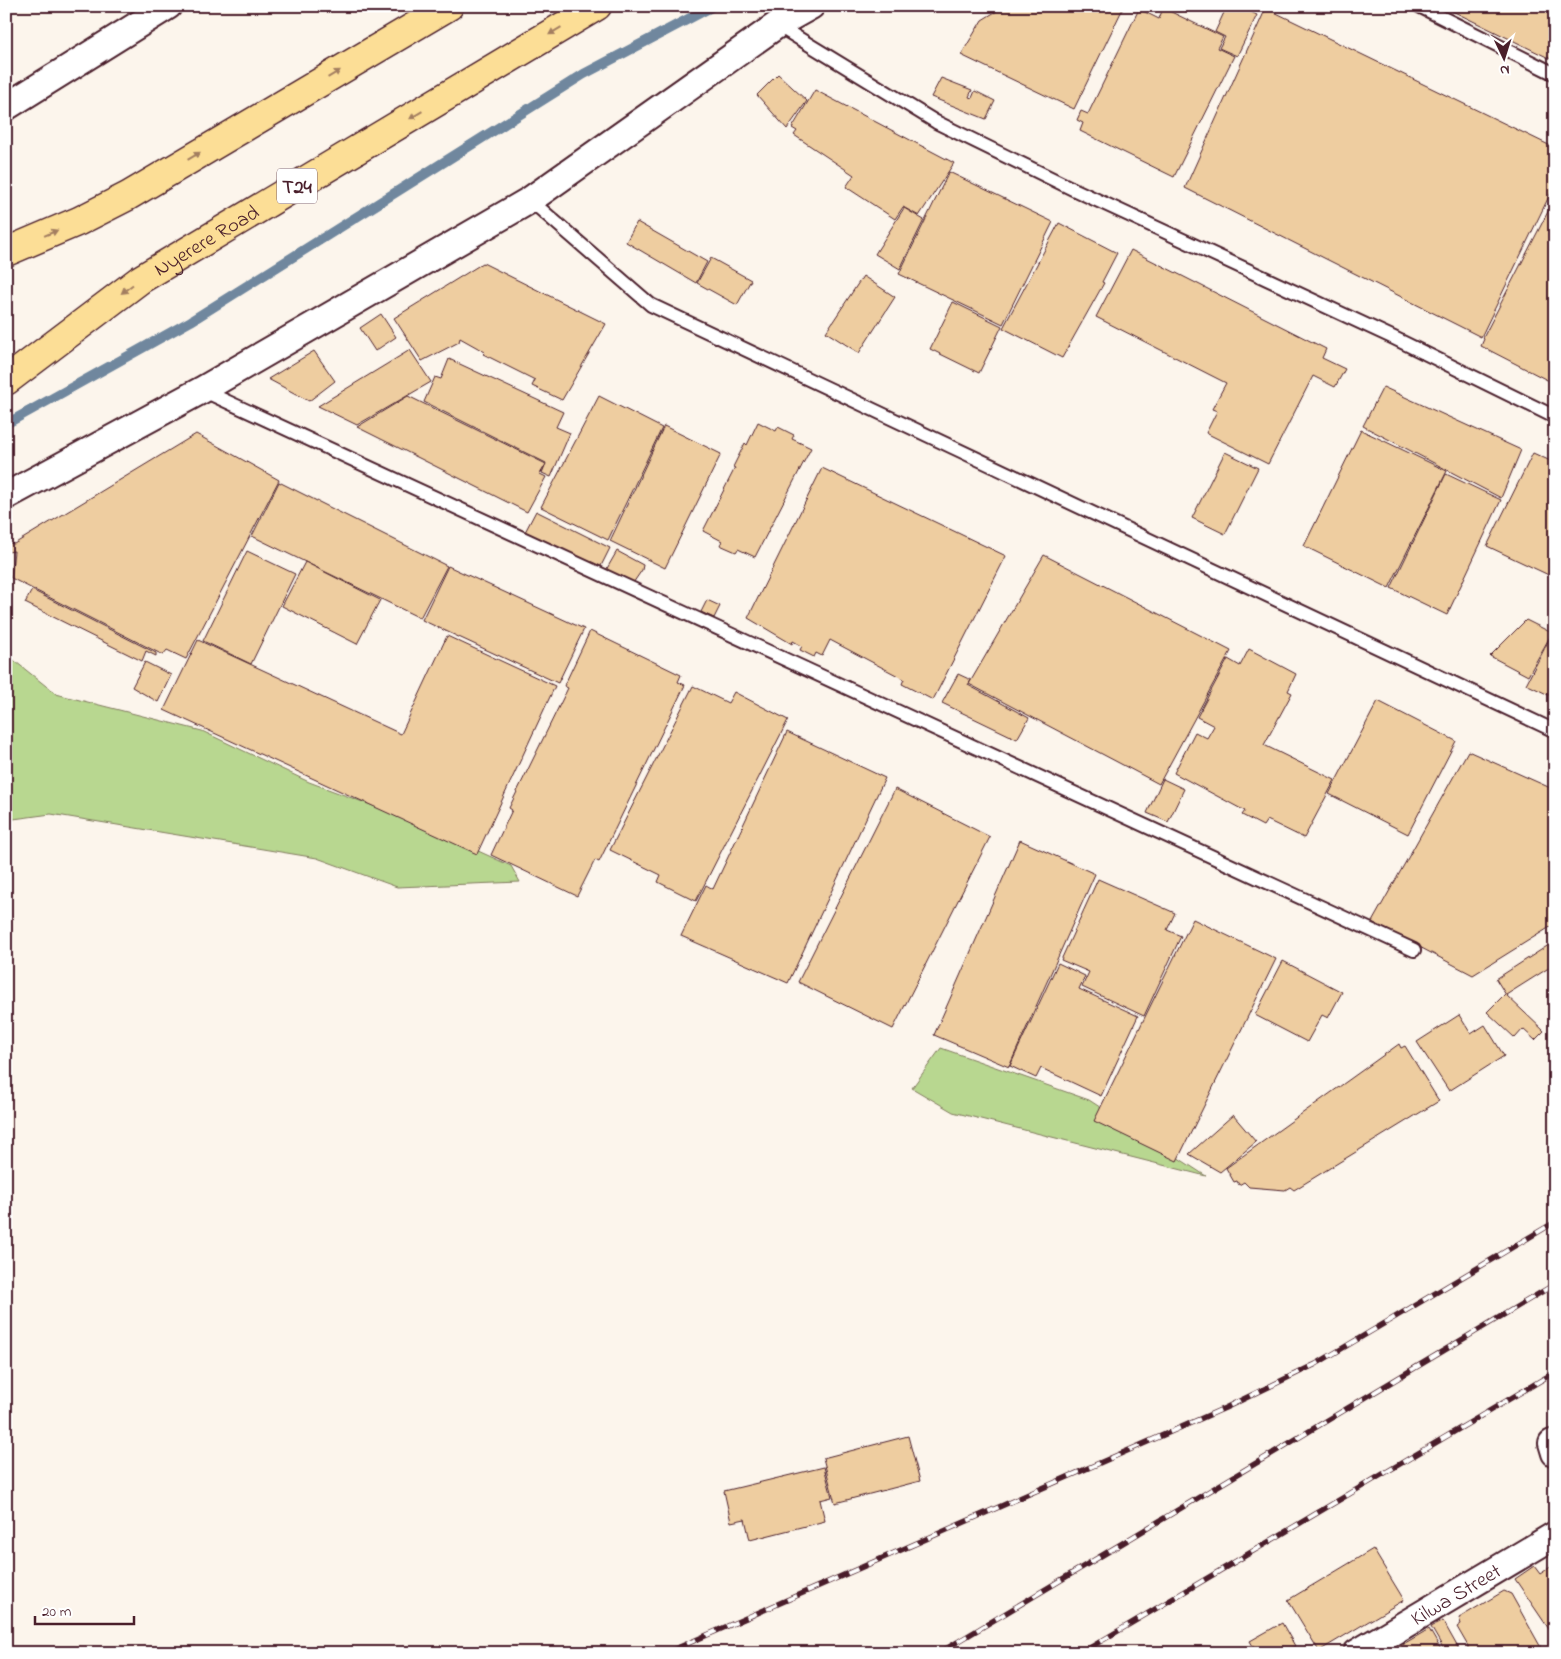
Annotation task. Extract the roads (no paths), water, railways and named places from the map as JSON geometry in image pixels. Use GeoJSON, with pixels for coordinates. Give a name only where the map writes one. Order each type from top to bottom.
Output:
{"type":"FeatureCollection","features":[{"type":"Feature","properties":{"kind":"highway"},"geometry":{"type":"LineString","coordinates":[[6,252],[79,221],[128,196],[449,6]]}},
{"type":"Feature","properties":{"kind":"highway","name":"Nyerere Road"},"geometry":{"type":"LineString","coordinates":[[6,381],[141,279],[597,6]]}},
{"type":"Feature","properties":{"kind":"street"},"geometry":{"type":"LineString","coordinates":[[6,107],[168,6]]}},
{"type":"Feature","properties":{"kind":"street"},"geometry":{"type":"LineString","coordinates":[[6,496],[202,390],[530,200],[777,25],[811,6]]}},
{"type":"Feature","properties":{"kind":"street"},"geometry":{"type":"LineString","coordinates":[[1555,1442],[1552,1443],[1555,1452]]}},
{"type":"Feature","properties":{"kind":"street","name":"Kilwa Street"},"geometry":{"type":"LineString","coordinates":[[1357,1653],[1555,1534]]}},
{"type":"Feature","properties":{"kind":"lane"},"geometry":{"type":"LineString","coordinates":[[1419,6],[1555,74]]}},
{"type":"Feature","properties":{"kind":"lane"},"geometry":{"type":"LineString","coordinates":[[777,25],[936,122],[1073,189],[1394,338],[1555,417]]}},
{"type":"Feature","properties":{"kind":"lane"},"geometry":{"type":"LineString","coordinates":[[530,200],[651,305],[1555,731]]}},
{"type":"Feature","properties":{"kind":"lane"},"geometry":{"type":"LineString","coordinates":[[202,390],[1414,950]]}},
{"type":"Feature","properties":{"kind":"waterway"},"geometry":{"type":"LineString","coordinates":[[6,424],[191,321],[584,74],[713,6]]}},
{"type":"Feature","properties":{"kind":"railway"},"geometry":{"type":"LineString","coordinates":[[666,1653],[1225,1408],[1316,1364],[1555,1222]]}},
{"type":"Feature","properties":{"kind":"railway"},"geometry":{"type":"LineString","coordinates":[[939,1653],[1555,1284]]}},
{"type":"Feature","properties":{"kind":"railway"},"geometry":{"type":"LineString","coordinates":[[1081,1653],[1555,1372]]}}]}
